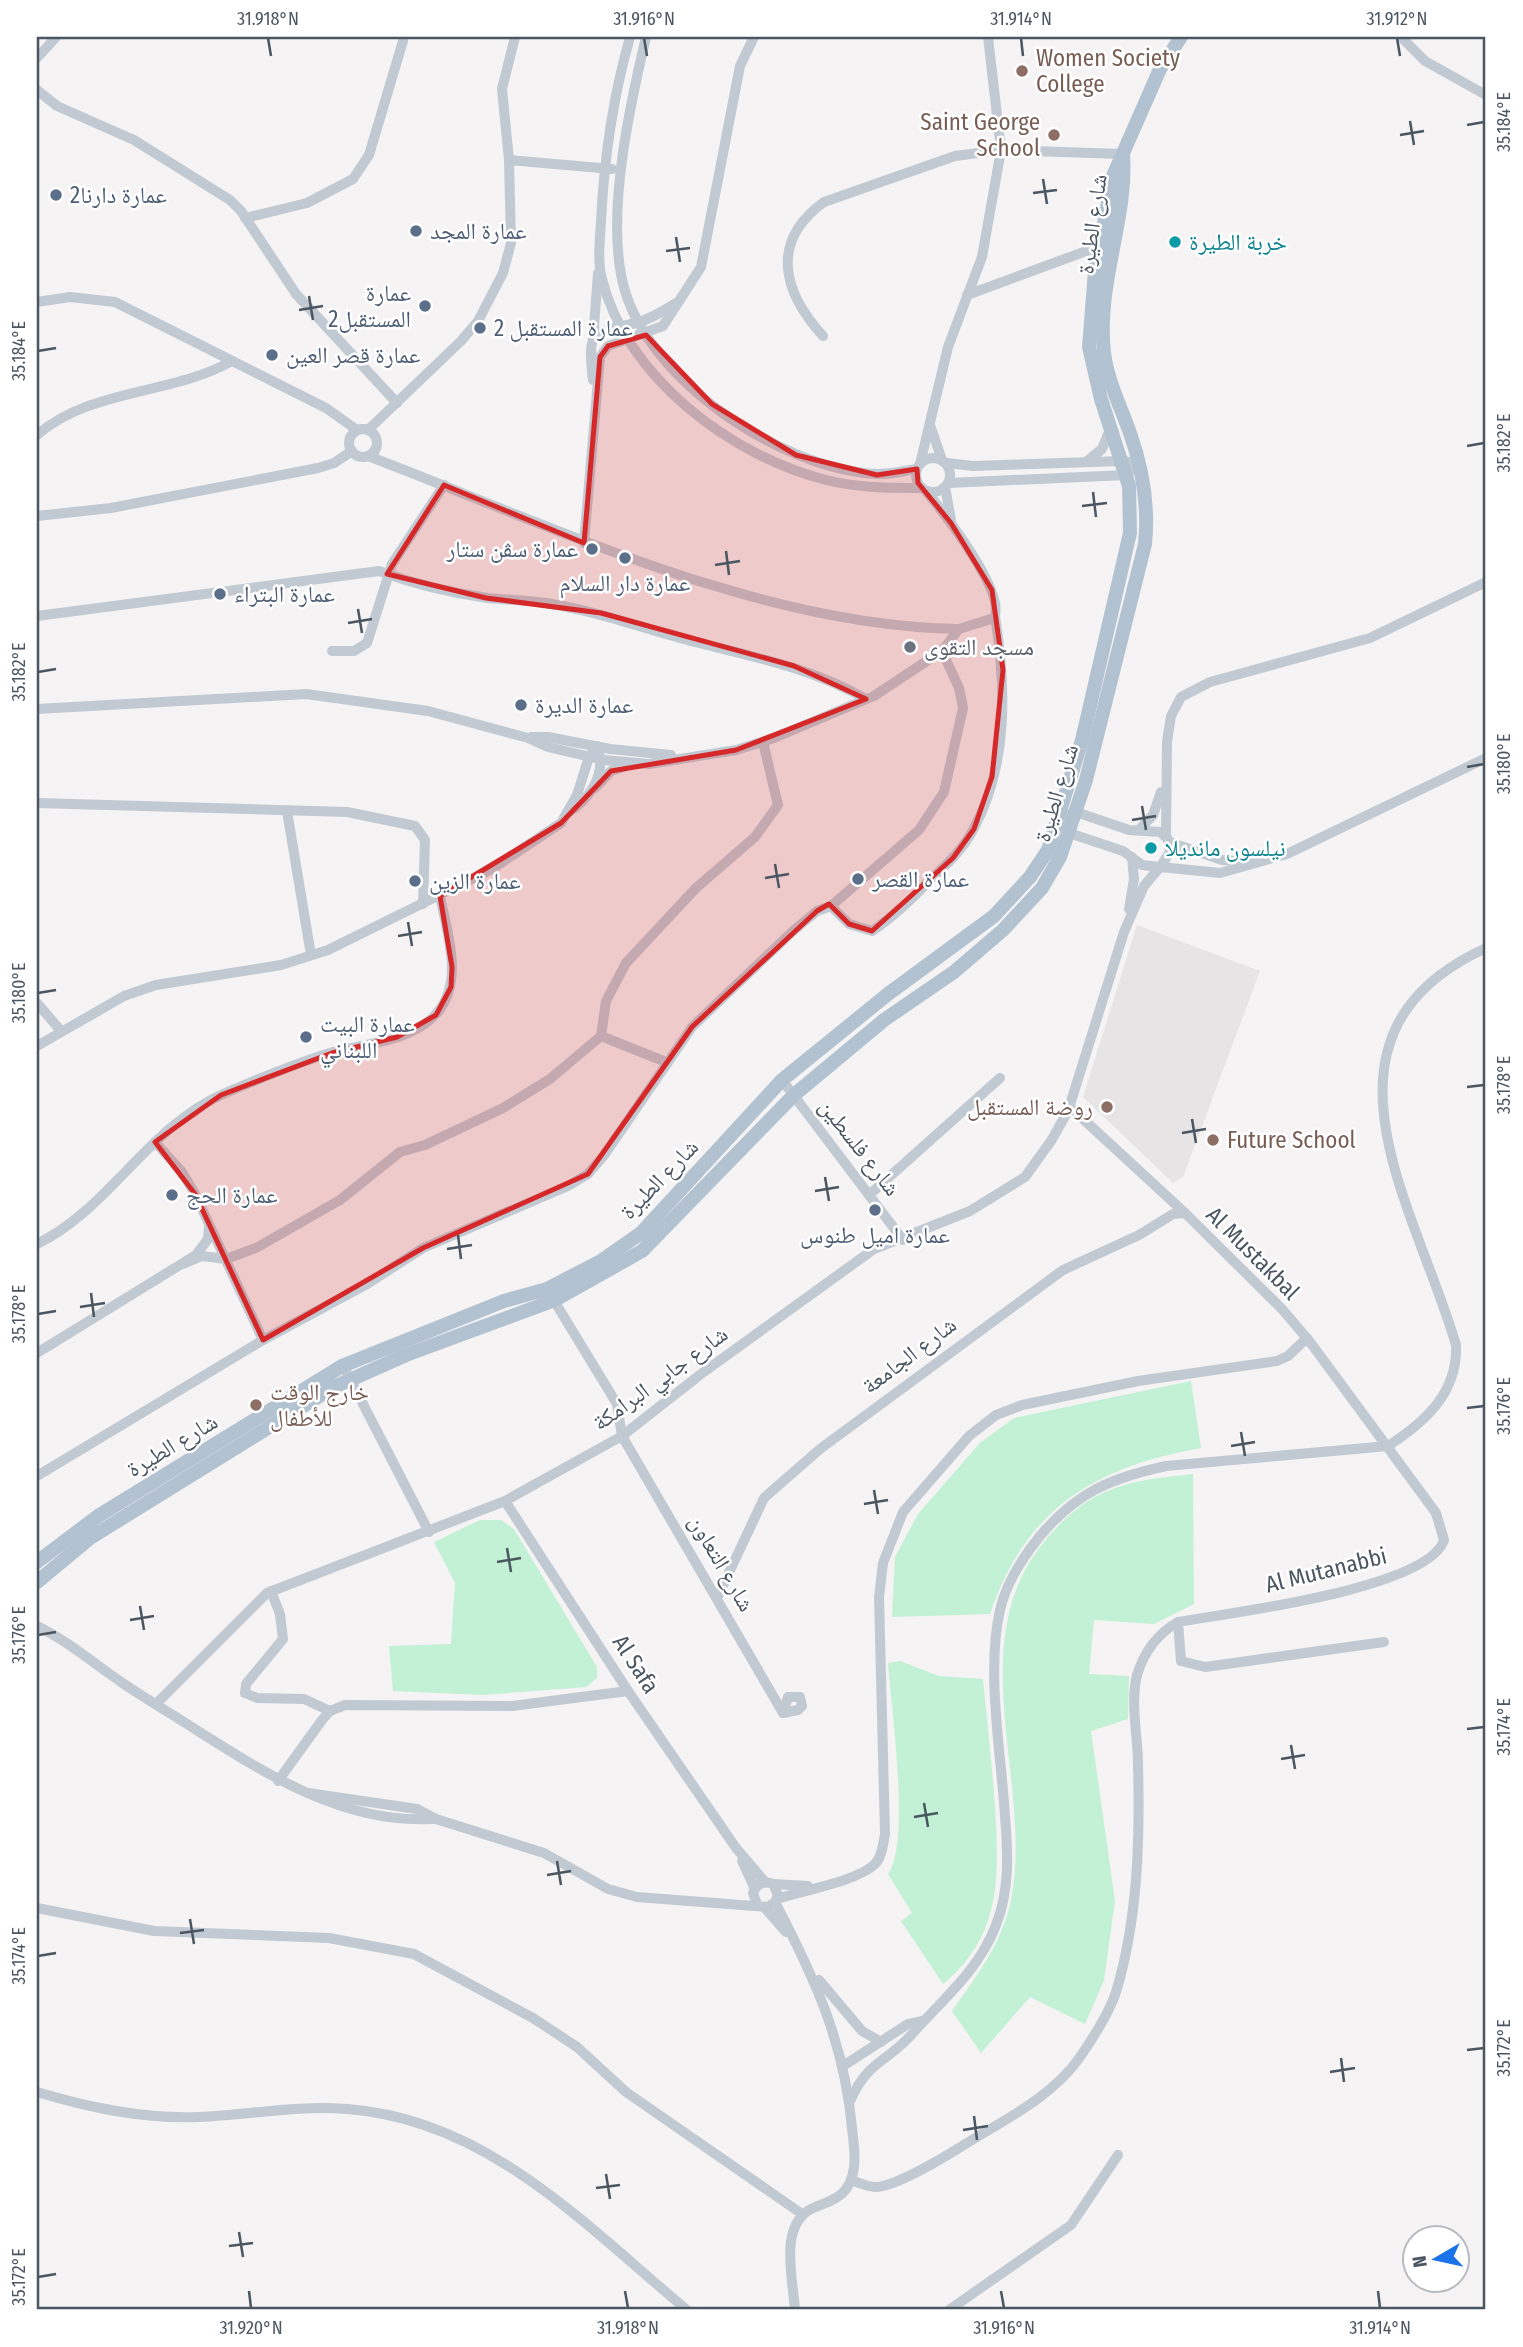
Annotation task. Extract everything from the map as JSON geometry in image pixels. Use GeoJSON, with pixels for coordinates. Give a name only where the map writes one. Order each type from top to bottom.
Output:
{"type":"FeatureCollection","features":[{"type":"Feature","properties":{"kind":"main road"},"geometry":{"type":"LineString","coordinates":[[1122,154],[1160,69],[1181,37]]}},
{"type":"Feature","properties":{"kind":"main road","name":"شارع الطيرة"},"geometry":{"type":"LineString","coordinates":[[37,1562],[98,1516],[342,1366],[504,1301],[551,1295],[601,1261],[641,1233],[782,1080],[888,994],[994,916],[1036,868],[1048,850],[1082,740],[1130,533],[1131,508],[1126,475],[1093,371],[1089,347],[1089,322],[1100,246],[1113,176],[1122,154]]}},
{"type":"Feature","properties":{"kind":"main road","name":"شارع الطيرة"},"geometry":{"type":"LineString","coordinates":[[37,1582],[90,1538],[350,1380],[406,1354],[551,1295],[642,1251],[794,1095],[884,1020],[954,972],[1010,923],[1042,888],[1060,857],[1076,812],[1145,544],[1147,518],[1140,464],[1112,386],[1103,344],[1108,263],[1124,176],[1122,154]]}},
{"type":"Feature","properties":{"kind":"street"},"geometry":{"type":"LineString","coordinates":[[37,58],[56,37]]}},
{"type":"Feature","properties":{"kind":"street"},"geometry":{"type":"LineString","coordinates":[[515,37],[502,89],[509,160],[510,243],[503,272],[478,321],[397,403],[350,437],[352,451],[359,456],[368,456],[444,485],[584,543],[802,609],[914,628],[960,629],[988,621],[995,615]]}},
{"type":"Feature","properties":{"kind":"street"},"geometry":{"type":"LineString","coordinates":[[595,403],[591,365],[605,168],[610,129],[630,37]]}},
{"type":"Feature","properties":{"kind":"street"},"geometry":{"type":"LineString","coordinates":[[646,37],[622,169],[621,275],[646,335],[681,377],[712,404],[742,426],[796,455],[877,475],[918,466],[932,457],[973,466],[1122,461],[1140,464]]}},
{"type":"Feature","properties":{"kind":"street"},"geometry":{"type":"LineString","coordinates":[[584,543],[595,403],[603,350],[663,326],[701,267],[740,66],[754,37]]}},
{"type":"Feature","properties":{"kind":"street"},"geometry":{"type":"LineString","coordinates":[[831,906],[849,924],[872,931],[906,906],[953,858],[974,829],[992,777],[1003,717],[1003,670],[995,615],[997,606],[992,590],[951,523],[916,477],[948,347],[982,257],[1001,150],[988,37]]}},
{"type":"Feature","properties":{"kind":"street"},"geometry":{"type":"LineString","coordinates":[[1401,37],[1426,61],[1486,95]]}},
{"type":"Feature","properties":{"kind":"street"},"geometry":{"type":"LineString","coordinates":[[245,218],[307,203],[353,179],[369,155],[403,41]]}},
{"type":"Feature","properties":{"kind":"street"},"geometry":{"type":"LineString","coordinates":[[37,90],[57,106],[134,140],[230,200],[296,294],[397,403]]}},
{"type":"Feature","properties":{"kind":"street"},"geometry":{"type":"LineString","coordinates":[[822,336],[794,300],[786,270],[795,234],[808,214],[824,202],[955,156],[1001,150],[1122,154]]}},
{"type":"Feature","properties":{"kind":"street"},"geometry":{"type":"LineString","coordinates":[[509,160],[622,169]]}},
{"type":"Feature","properties":{"kind":"street"},"geometry":{"type":"LineString","coordinates":[[967,295],[1100,246]]}},
{"type":"Feature","properties":{"kind":"street"},"geometry":{"type":"LineString","coordinates":[[599,253],[601,277],[621,326],[655,375],[689,407],[764,457],[794,470],[854,486],[938,492],[947,485],[1126,475],[1140,464]]}},
{"type":"Feature","properties":{"kind":"street"},"geometry":{"type":"LineString","coordinates":[[37,302],[70,297],[115,302],[326,408],[377,442],[375,450],[368,456]]}},
{"type":"Feature","properties":{"kind":"street"},"geometry":{"type":"LineString","coordinates":[[593,340],[603,329],[639,322],[660,314],[678,301]]}},
{"type":"Feature","properties":{"kind":"street"},"geometry":{"type":"LineString","coordinates":[[37,435],[63,417],[83,409],[208,375],[232,360]]}},
{"type":"Feature","properties":{"kind":"street"},"geometry":{"type":"LineString","coordinates":[[930,419],[933,438],[951,473],[947,485],[951,523]]}},
{"type":"Feature","properties":{"kind":"street"},"geometry":{"type":"LineString","coordinates":[[1086,462],[1106,444],[1111,426]]}},
{"type":"Feature","properties":{"kind":"street"},"geometry":{"type":"LineString","coordinates":[[37,516],[111,508],[318,468],[334,463],[352,451]]}},
{"type":"Feature","properties":{"kind":"street"},"geometry":{"type":"LineString","coordinates":[[332,651],[354,651],[367,643],[387,574],[444,485]]}},
{"type":"Feature","properties":{"kind":"street"},"geometry":{"type":"LineString","coordinates":[[37,617],[369,572],[486,598],[542,602],[601,613],[692,641],[794,666],[836,682],[866,699]]}},
{"type":"Feature","properties":{"kind":"street"},"geometry":{"type":"LineString","coordinates":[[1125,932],[1144,886],[1168,857],[1165,779],[1171,716],[1181,697],[1192,690],[1255,668],[1370,638],[1486,582]]}},
{"type":"Feature","properties":{"kind":"street"},"geometry":{"type":"LineString","coordinates":[[569,812],[589,796],[611,771],[631,764],[736,750],[763,742],[866,699],[942,651],[960,629]]}},
{"type":"Feature","properties":{"kind":"street"},"geometry":{"type":"LineString","coordinates":[[37,1476],[263,1340],[367,1284],[423,1248],[568,1186],[588,1174],[605,1154],[692,1027],[716,1002],[749,975],[793,931],[817,911],[831,906],[919,830],[944,792],[963,708],[959,688],[942,651]]}},
{"type":"Feature","properties":{"kind":"street"},"geometry":{"type":"LineString","coordinates":[[37,709],[306,694],[428,711],[528,737],[562,751],[631,764]]}},
{"type":"Feature","properties":{"kind":"street"},"geometry":{"type":"LineString","coordinates":[[528,737],[548,737],[597,746],[687,756]]}},
{"type":"Feature","properties":{"kind":"street"},"geometry":{"type":"LineString","coordinates":[[183,1264],[202,1256],[226,1259],[256,1248],[340,1200],[400,1152],[425,1145],[503,1108],[550,1079],[601,1036],[606,1001],[626,963],[696,888],[755,837],[779,805],[763,742]]}},
{"type":"Feature","properties":{"kind":"street"},"geometry":{"type":"LineString","coordinates":[[589,796],[597,746]]}},
{"type":"Feature","properties":{"kind":"street"},"geometry":{"type":"LineString","coordinates":[[562,751],[576,761],[581,784]]}},
{"type":"Feature","properties":{"kind":"street"},"geometry":{"type":"LineString","coordinates":[[37,1046],[124,996],[156,985],[281,965],[311,955],[440,896],[492,869],[561,823],[595,758]]}},
{"type":"Feature","properties":{"kind":"street"},"geometry":{"type":"LineString","coordinates":[[1258,862],[1222,860],[1168,839],[1155,830],[1129,830],[1076,812],[1059,818],[1069,833],[1123,851],[1147,867],[1220,873],[1287,854],[1486,758]]}},
{"type":"Feature","properties":{"kind":"street"},"geometry":{"type":"LineString","coordinates":[[1139,830],[1153,815],[1165,779]]}},
{"type":"Feature","properties":{"kind":"street"},"geometry":{"type":"LineString","coordinates":[[37,803],[347,812],[415,826],[425,840],[423,904]]}},
{"type":"Feature","properties":{"kind":"street"},"geometry":{"type":"LineString","coordinates":[[287,811],[311,955]]}},
{"type":"Feature","properties":{"kind":"street"},"geometry":{"type":"LineString","coordinates":[[1125,932],[1134,879],[1132,857]]}},
{"type":"Feature","properties":{"kind":"street"},"geometry":{"type":"LineString","coordinates":[[37,1244],[98,1198],[155,1142],[191,1112],[221,1095],[332,1053],[397,1037],[436,1015],[451,987],[452,967],[440,896]]}},
{"type":"Feature","properties":{"kind":"street","name":"شارع جابي البرامكة"},"geometry":{"type":"LineString","coordinates":[[156,1704],[250,1607],[271,1591],[505,1501],[622,1436],[701,1374],[874,1249],[903,1240],[970,1211],[1025,1177],[1051,1141],[1070,1107],[1125,932]]}},
{"type":"Feature","properties":{"kind":"street"},"geometry":{"type":"LineString","coordinates":[[850,2101],[864,2074],[913,2034],[921,2021],[969,1976],[997,1923],[1008,1860],[996,1681],[996,1638],[1005,1593],[1029,1550],[1046,1529],[1088,1492],[1130,1474],[1166,1466],[1388,1446],[1414,1429],[1433,1410],[1452,1379],[1457,1363],[1444,1304],[1389,1152],[1384,1098],[1386,1055],[1392,1033],[1426,988],[1449,969],[1486,948]]}},
{"type":"Feature","properties":{"kind":"street"},"geometry":{"type":"LineString","coordinates":[[37,1003],[61,1031]]}},
{"type":"Feature","properties":{"kind":"street"},"geometry":{"type":"LineString","coordinates":[[601,1036],[666,1062]]}},
{"type":"Feature","properties":{"kind":"street"},"geometry":{"type":"LineString","coordinates":[[869,1195],[1000,1078]]}},
{"type":"Feature","properties":{"kind":"street","name":"شارع فلسطين"},"geometry":{"type":"LineString","coordinates":[[782,1080],[903,1240]]}},
{"type":"Feature","properties":{"kind":"street","name":"Al Mustakbal"},"geometry":{"type":"LineString","coordinates":[[1070,1107],[1185,1213],[1307,1338],[1388,1446]]}},
{"type":"Feature","properties":{"kind":"street"},"geometry":{"type":"LineString","coordinates":[[155,1142],[182,1172],[209,1221],[263,1340]]}},
{"type":"Feature","properties":{"kind":"street","name":"شارع الجامعة"},"geometry":{"type":"LineString","coordinates":[[718,1596],[764,1498],[820,1449],[892,1393],[1063,1270],[1139,1235],[1172,1214],[1185,1213]]}},
{"type":"Feature","properties":{"kind":"street"},"geometry":{"type":"LineString","coordinates":[[37,1353],[183,1264],[203,1248],[208,1239],[209,1221]]}},
{"type":"Feature","properties":{"kind":"street"},"geometry":{"type":"LineString","coordinates":[[551,1295],[617,1404],[622,1436]]}},
{"type":"Feature","properties":{"kind":"street"},"geometry":{"type":"LineString","coordinates":[[37,1626],[82,1652],[156,1704],[278,1781],[308,1793],[417,1809],[436,1819],[544,1853],[608,1889],[637,1897],[711,1902],[815,1886],[866,1871],[877,1863],[882,1850],[885,1834],[879,1597],[883,1563],[903,1512],[969,1436],[996,1415],[1022,1405],[1138,1381],[1260,1365],[1289,1356],[1307,1338]]}},
{"type":"Feature","properties":{"kind":"street"},"geometry":{"type":"LineString","coordinates":[[342,1366],[429,1532]]}},
{"type":"Feature","properties":{"kind":"street","name":"شارع التعاون"},"geometry":{"type":"LineString","coordinates":[[622,1436],[718,1596],[783,1713]]}},
{"type":"Feature","properties":{"kind":"street","name":"Al Mutanabbi"},"geometry":{"type":"LineString","coordinates":[[1178,1622],[1338,1593],[1385,1580],[1437,1555],[1444,1540],[1441,1524],[1388,1446]]}},
{"type":"Feature","properties":{"kind":"street","name":"Al Safa"},"geometry":{"type":"LineString","coordinates":[[505,1501],[628,1691],[736,1848],[799,1948],[832,2022],[850,2101],[855,2157],[851,2180]]}},
{"type":"Feature","properties":{"kind":"street"},"geometry":{"type":"LineString","coordinates":[[271,1591],[280,1614],[283,1639],[246,1684],[245,1693],[257,1698],[304,1699],[330,1711]]}},
{"type":"Feature","properties":{"kind":"street"},"geometry":{"type":"LineString","coordinates":[[794,2310],[791,2237],[792,2227],[802,2214],[840,2195],[851,2180],[875,2187],[886,2186],[942,2158],[1010,2117],[1052,2088],[1079,2059],[1100,2023],[1115,1994],[1135,1884],[1140,1836],[1136,1684],[1150,1646],[1165,1629],[1178,1622],[1181,1661],[1205,1667],[1384,1642]]}},
{"type":"Feature","properties":{"kind":"street"},"geometry":{"type":"LineString","coordinates":[[278,1781],[330,1711],[356,1703],[512,1706],[628,1691]]}},
{"type":"Feature","properties":{"kind":"street"},"geometry":{"type":"LineString","coordinates":[[37,1908],[154,1931],[329,1938],[414,1954],[533,2018],[577,2047],[626,2092],[802,2214]]}},
{"type":"Feature","properties":{"kind":"street"},"geometry":{"type":"LineString","coordinates":[[807,1966],[862,2031],[881,2042]]}},
{"type":"Feature","properties":{"kind":"street"},"geometry":{"type":"LineString","coordinates":[[842,2066],[908,2024],[921,2021]]}},
{"type":"Feature","properties":{"kind":"street"},"geometry":{"type":"LineString","coordinates":[[37,2092],[81,2105],[139,2115],[198,2117],[309,2108],[381,2112],[414,2121],[465,2140],[530,2178],[687,2310]]}},
{"type":"Feature","properties":{"kind":"street"},"geometry":{"type":"LineString","coordinates":[[949,2310],[1071,2225],[1118,2155]]}},
{"type":"Feature","properties":{"kind":"highlighted area"},"geometry":{"type":"Polygon","coordinates":[[[646,335],[712,404],[796,455],[877,475],[917,469],[918,483],[951,523],[992,590],[1003,670],[992,777],[974,829],[953,858],[872,931],[849,924],[829,904],[817,911],[692,1027],[588,1174],[423,1248],[263,1340],[195,1194],[155,1142],[221,1095],[332,1053],[397,1037],[436,1015],[451,987],[452,967],[440,896],[561,823],[611,771],[736,750],[866,699],[794,666],[601,613],[486,598],[387,574],[444,485],[584,543],[600,357],[608,346],[646,335]]]}},
{"type":"Feature","properties":{"kind":"shaded area"},"geometry":{"type":"Polygon","coordinates":[[[1137,925],[1260,971],[1183,1177],[1173,1183],[1083,1097],[1137,925]]]}},
{"type":"Feature","properties":{"kind":"green space"},"geometry":{"type":"Polygon","coordinates":[[[1191,1381],[1201,1448],[1129,1467],[1070,1498],[1045,1519],[1023,1546],[1005,1577],[990,1614],[892,1617],[895,1557],[918,1514],[980,1443],[1014,1418],[1191,1381]]]}},
{"type":"Feature","properties":{"kind":"green space"},"geometry":{"type":"Polygon","coordinates":[[[1193,1474],[1194,1604],[1154,1624],[1094,1620],[1089,1674],[1129,1676],[1128,1719],[1091,1731],[1115,1901],[1104,1980],[1085,2024],[1030,1997],[981,2053],[952,2011],[995,1945],[1011,1900],[1016,1855],[1003,1669],[1007,1625],[1019,1582],[1044,1542],[1077,1509],[1093,1498],[1128,1484],[1193,1474]]]}},
{"type":"Feature","properties":{"kind":"green space"},"geometry":{"type":"Polygon","coordinates":[[[480,1520],[501,1520],[514,1529],[597,1667],[597,1678],[586,1687],[483,1695],[393,1691],[389,1646],[451,1644],[455,1583],[434,1542],[480,1520]]]}},
{"type":"Feature","properties":{"kind":"green space"},"geometry":{"type":"Polygon","coordinates":[[[900,1661],[939,1676],[983,1679],[995,1807],[996,1881],[993,1903],[977,1946],[943,1984],[901,1921],[912,1913],[888,1874],[895,1858],[899,1805],[888,1663],[900,1661]]]}},
{"type":"Feature","properties":{"kind":"place","name":"Women Society College"},"geometry":{"type":"Point","coordinates":[1022,71]}},
{"type":"Feature","properties":{"kind":"place","name":"Saint George School"},"geometry":{"type":"Point","coordinates":[1054,135]}},
{"type":"Feature","properties":{"kind":"place","name":"عمارة دارنا2"},"geometry":{"type":"Point","coordinates":[56,195]}},
{"type":"Feature","properties":{"kind":"place","name":"عمارة المجد"},"geometry":{"type":"Point","coordinates":[416,231]}},
{"type":"Feature","properties":{"kind":"place","name":"خربة الطيرة"},"geometry":{"type":"Point","coordinates":[1175,242]}},
{"type":"Feature","properties":{"kind":"place","name":"عمارة المستقبل2"},"geometry":{"type":"Point","coordinates":[425,306]}},
{"type":"Feature","properties":{"kind":"place","name":"عمارة المستقبل 2"},"geometry":{"type":"Point","coordinates":[480,328]}},
{"type":"Feature","properties":{"kind":"place","name":"عمارة قصر العين"},"geometry":{"type":"Point","coordinates":[272,355]}},
{"type":"Feature","properties":{"kind":"place","name":"عمارة سڤن ستار"},"geometry":{"type":"Point","coordinates":[592,549]}},
{"type":"Feature","properties":{"kind":"place","name":"عمارة دار السلام"},"geometry":{"type":"Point","coordinates":[625,558]}},
{"type":"Feature","properties":{"kind":"place","name":"عمارة البتراء"},"geometry":{"type":"Point","coordinates":[220,594]}},
{"type":"Feature","properties":{"kind":"place","name":"مسجد التقوى"},"geometry":{"type":"Point","coordinates":[910,647]}},
{"type":"Feature","properties":{"kind":"place","name":"عمارة الديرة"},"geometry":{"type":"Point","coordinates":[521,705]}},
{"type":"Feature","properties":{"kind":"place","name":"نيلسون مانديلا"},"geometry":{"type":"Point","coordinates":[1151,848]}},
{"type":"Feature","properties":{"kind":"place","name":"عمارة القصر"},"geometry":{"type":"Point","coordinates":[858,879]}},
{"type":"Feature","properties":{"kind":"place","name":"عمارة الزين"},"geometry":{"type":"Point","coordinates":[415,881]}},
{"type":"Feature","properties":{"kind":"place","name":"عمارة البيت اللبناني"},"geometry":{"type":"Point","coordinates":[306,1037]}},
{"type":"Feature","properties":{"kind":"place","name":"روضة المستقبل"},"geometry":{"type":"Point","coordinates":[1107,1107]}},
{"type":"Feature","properties":{"kind":"place","name":"Future School"},"geometry":{"type":"Point","coordinates":[1213,1140]}},
{"type":"Feature","properties":{"kind":"place","name":"عمارة الحج"},"geometry":{"type":"Point","coordinates":[172,1195]}},
{"type":"Feature","properties":{"kind":"place","name":"عمارة اميل طنوس"},"geometry":{"type":"Point","coordinates":[875,1210]}},
{"type":"Feature","properties":{"kind":"place","name":"خارج الوقت للأطفال"},"geometry":{"type":"Point","coordinates":[256,1405]}}]}
